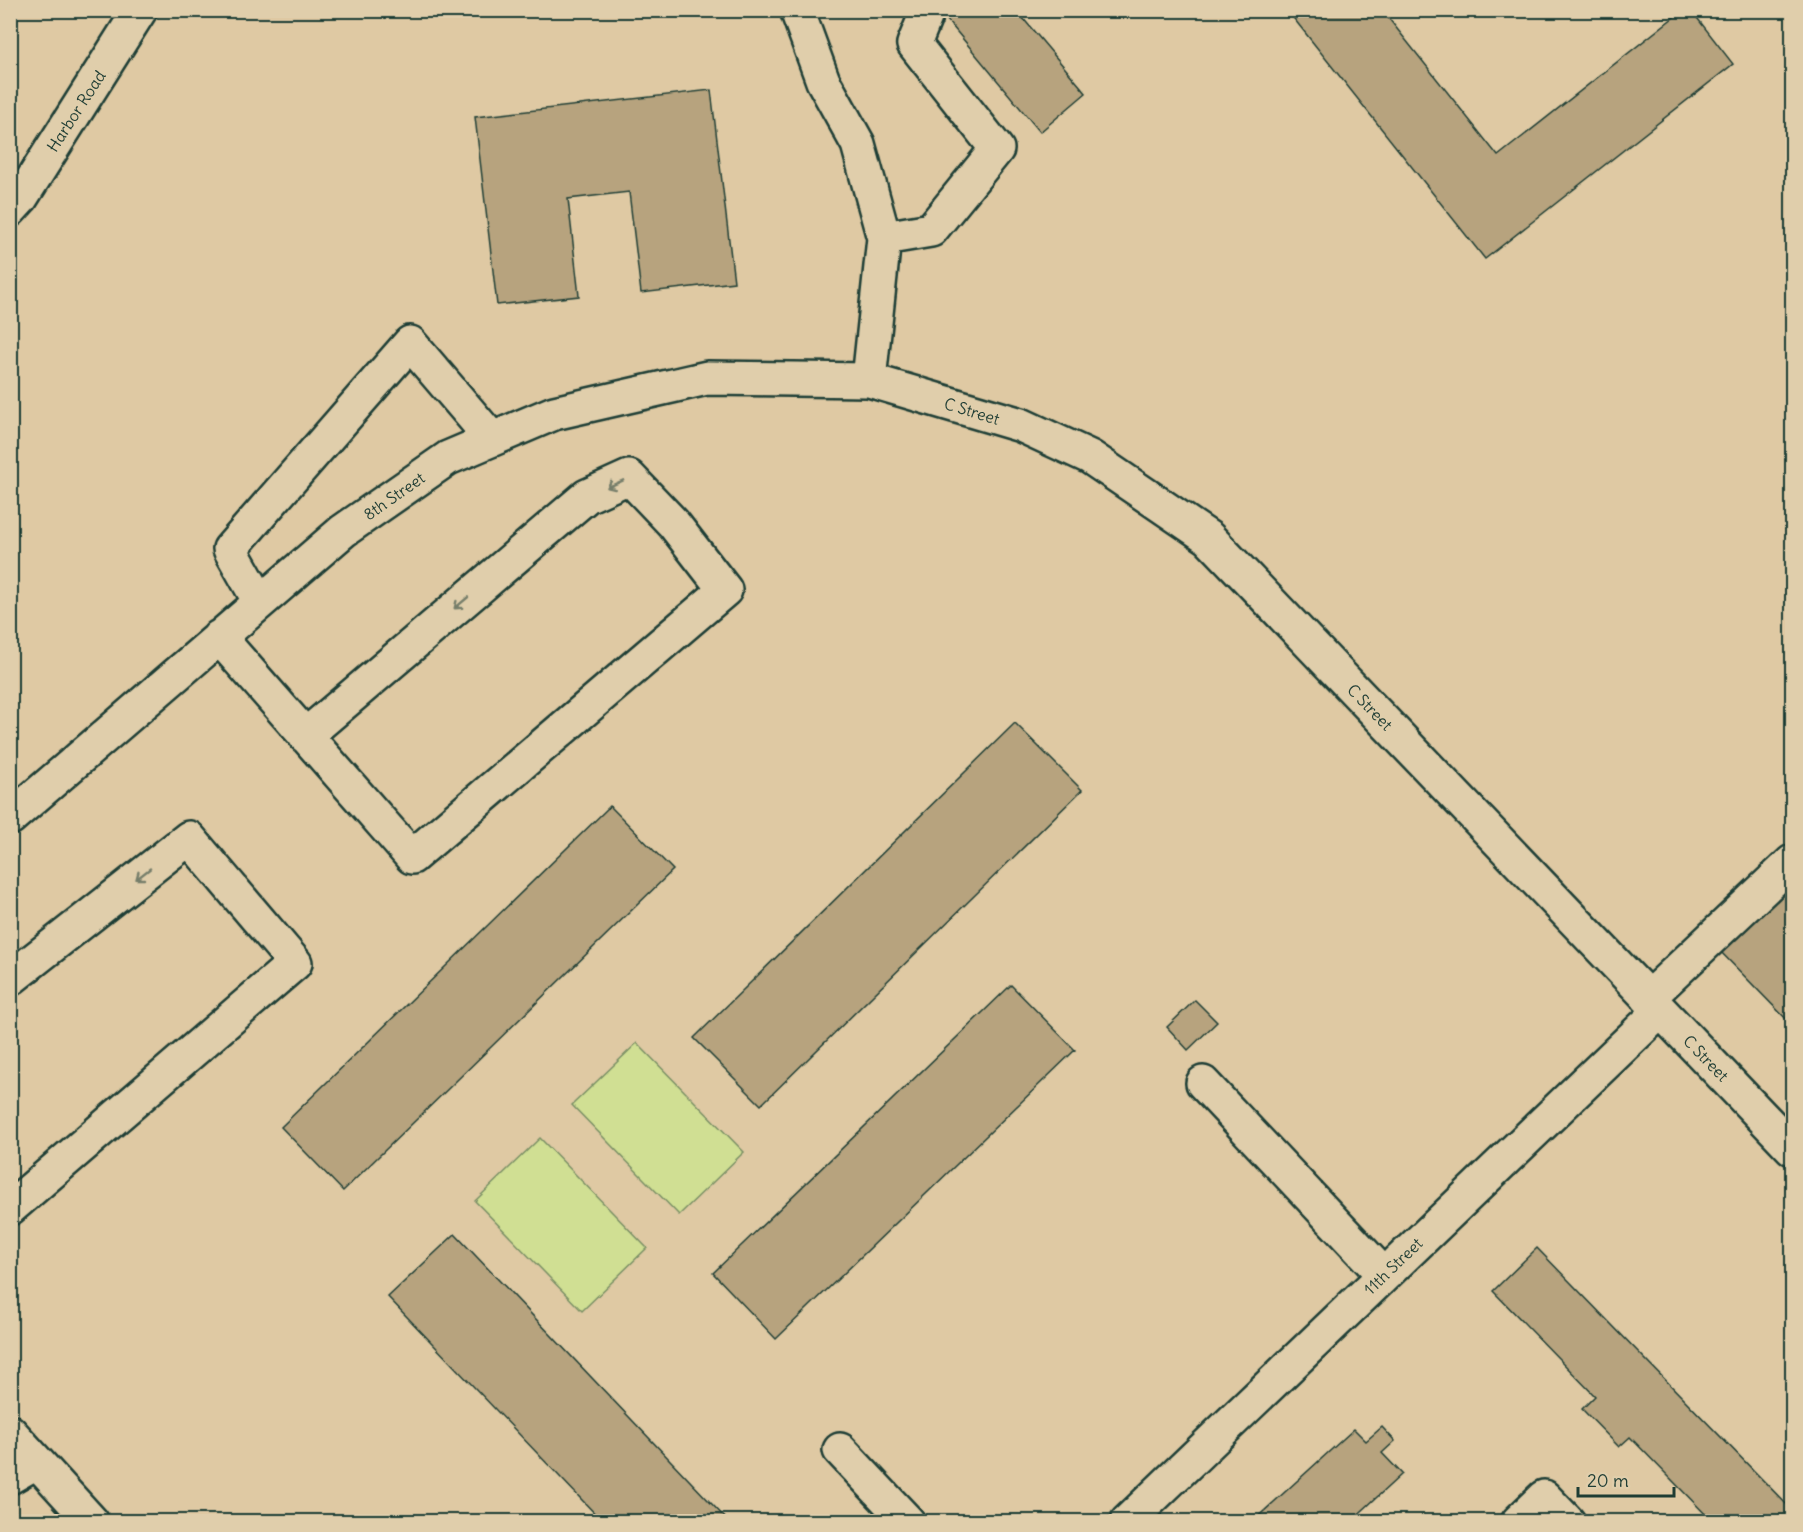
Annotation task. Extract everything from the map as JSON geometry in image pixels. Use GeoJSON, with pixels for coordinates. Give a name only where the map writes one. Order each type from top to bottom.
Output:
{"type":"FeatureCollection","features":[{"type":"Feature","properties":{"kind":"street","name":"Harbor Road"},"geometry":{"type":"LineString","coordinates":[[10,210],[21,198],[140,10]]}},
{"type":"Feature","properties":{"kind":"street"},"geometry":{"type":"LineString","coordinates":[[797,10],[823,81],[858,144],[884,238],[870,380]]}},
{"type":"Feature","properties":{"kind":"street"},"geometry":{"type":"LineString","coordinates":[[884,238],[931,230],[997,149],[914,44],[928,10]]}},
{"type":"Feature","properties":{"kind":"street"},"geometry":{"type":"LineString","coordinates":[[260,602],[230,549],[410,343],[492,440]]}},
{"type":"Feature","properties":{"kind":"street","name":"8th Street"},"geometry":{"type":"LineString","coordinates":[[10,818],[352,524],[448,458],[554,413],[707,378],[870,380]]}},
{"type":"Feature","properties":{"kind":"street","name":"C Street"},"geometry":{"type":"LineString","coordinates":[[870,380],[1021,425],[1090,457],[1209,538],[1792,1148]]}},
{"type":"Feature","properties":{"kind":"street"},"geometry":{"type":"LineString","coordinates":[[219,637],[305,736],[412,857],[726,590],[673,523],[629,477],[587,496],[305,736]]}},
{"type":"Feature","properties":{"kind":"street"},"geometry":{"type":"LineString","coordinates":[[10,979],[189,838],[295,963],[10,1208]]}},
{"type":"Feature","properties":{"kind":"street","name":"11th Street"},"geometry":{"type":"LineString","coordinates":[[1127,1521],[1384,1275],[1654,1005],[1792,862]]}},
{"type":"Feature","properties":{"kind":"street"},"geometry":{"type":"LineString","coordinates":[[1203,1083],[1384,1275]]}},
{"type":"Feature","properties":{"kind":"street"},"geometry":{"type":"LineString","coordinates":[[10,1432],[23,1469],[92,1521]]}},
{"type":"Feature","properties":{"kind":"street"},"geometry":{"type":"LineString","coordinates":[[840,1450],[908,1521]]}},
{"type":"Feature","properties":{"kind":"street"},"geometry":{"type":"LineString","coordinates":[[1518,1521],[1544,1497],[1568,1521]]}},
{"type":"Feature","properties":{"kind":"green space"},"geometry":{"type":"Polygon","coordinates":[[[637,1043],[744,1152],[679,1215],[572,1105],[637,1043]]]}},
{"type":"Feature","properties":{"kind":"green space"},"geometry":{"type":"Polygon","coordinates":[[[540,1138],[647,1248],[582,1311],[475,1201],[540,1138]]]}},
{"type":"Feature","properties":{"kind":"building"},"geometry":{"type":"Polygon","coordinates":[[[949,10],[1016,10],[1086,93],[1040,132],[943,15],[949,10]]]}},
{"type":"Feature","properties":{"kind":"building"},"geometry":{"type":"Polygon","coordinates":[[[1287,10],[1382,10],[1498,156],[1683,10],[1691,10],[1733,64],[1485,259],[1287,10]]]}},
{"type":"Feature","properties":{"kind":"building"},"geometry":{"type":"Polygon","coordinates":[[[711,90],[734,282],[641,293],[629,192],[568,199],[579,296],[497,305],[475,117],[711,90]]]}},
{"type":"Feature","properties":{"kind":"building"},"geometry":{"type":"Polygon","coordinates":[[[1015,723],[1082,790],[761,1105],[694,1038],[1015,723]]]}},
{"type":"Feature","properties":{"kind":"building"},"geometry":{"type":"Polygon","coordinates":[[[610,806],[673,870],[343,1191],[281,1127],[610,806]]]}},
{"type":"Feature","properties":{"kind":"building"},"geometry":{"type":"Polygon","coordinates":[[[1792,877],[1792,1025],[1719,950],[1792,877]]]}},
{"type":"Feature","properties":{"kind":"building"},"geometry":{"type":"Polygon","coordinates":[[[1011,985],[1075,1050],[776,1339],[713,1273],[1011,985]]]}},
{"type":"Feature","properties":{"kind":"building"},"geometry":{"type":"Polygon","coordinates":[[[1195,1000],[1217,1022],[1188,1050],[1167,1027],[1195,1000]]]}},
{"type":"Feature","properties":{"kind":"building"},"geometry":{"type":"Polygon","coordinates":[[[455,1234],[729,1522],[603,1522],[388,1297],[455,1234]]]}},
{"type":"Feature","properties":{"kind":"building"},"geometry":{"type":"Polygon","coordinates":[[[1537,1248],[1792,1510],[1792,1522],[1713,1522],[1630,1437],[1619,1447],[1582,1409],[1595,1396],[1493,1291],[1537,1248]]]}},
{"type":"Feature","properties":{"kind":"building"},"geometry":{"type":"Polygon","coordinates":[[[1382,1427],[1395,1441],[1382,1453],[1402,1474],[1350,1522],[1252,1522],[1354,1429],[1366,1441],[1382,1427]]]}}]}
